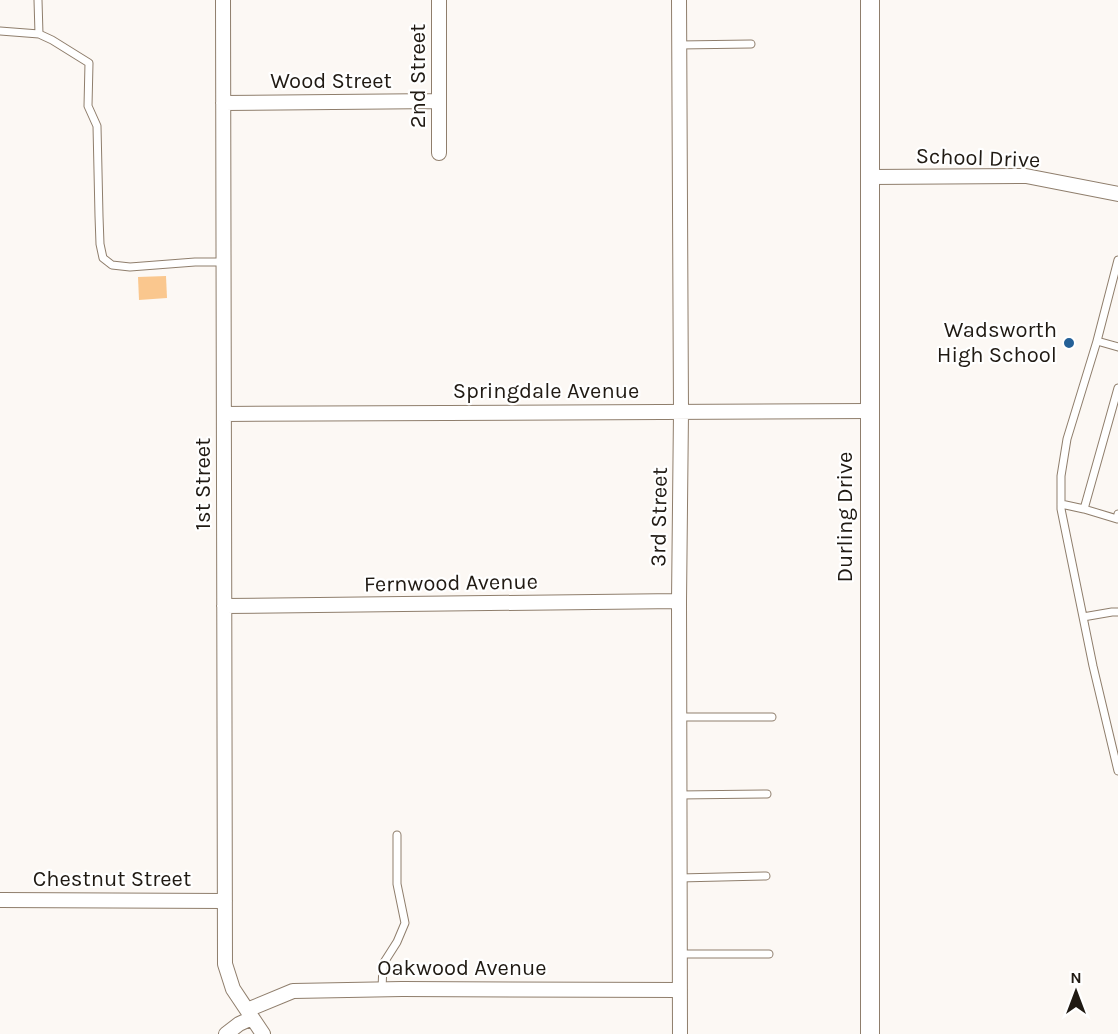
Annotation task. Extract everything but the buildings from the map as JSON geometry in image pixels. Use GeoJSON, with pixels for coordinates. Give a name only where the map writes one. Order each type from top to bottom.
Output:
{"type":"FeatureCollection","features":[{"type":"Feature","properties":{"kind":"street","name":"1st Street"},"geometry":{"type":"LineString","coordinates":[[223,0],[225,967],[233,989],[250,1014]]}},
{"type":"Feature","properties":{"kind":"street","name":"2nd Street"},"geometry":{"type":"LineString","coordinates":[[439,0],[439,153]]}},
{"type":"Feature","properties":{"kind":"street","name":"3rd Street"},"geometry":{"type":"LineString","coordinates":[[679,0],[680,1034]]}},
{"type":"Feature","properties":{"kind":"street","name":"Durling Drive"},"geometry":{"type":"LineString","coordinates":[[870,0],[870,1034]]}},
{"type":"Feature","properties":{"kind":"street","name":"Wood Street"},"geometry":{"type":"LineString","coordinates":[[223,103],[439,101]]}},
{"type":"Feature","properties":{"kind":"street","name":"School Drive"},"geometry":{"type":"LineString","coordinates":[[871,177],[1026,176],[1118,194]]}},
{"type":"Feature","properties":{"kind":"street","name":"Springdale Avenue"},"geometry":{"type":"LineString","coordinates":[[224,414],[869,411]]}},
{"type":"Feature","properties":{"kind":"street","name":"Fernwood Avenue"},"geometry":{"type":"LineString","coordinates":[[224,606],[679,601]]}},
{"type":"Feature","properties":{"kind":"street","name":"Chestnut Street"},"geometry":{"type":"LineString","coordinates":[[0,900],[225,901]]}},
{"type":"Feature","properties":{"kind":"street","name":"Oakwood Avenue"},"geometry":{"type":"LineString","coordinates":[[226,1034],[250,1014],[293,991],[680,990]]}},
{"type":"Feature","properties":{"kind":"street"},"geometry":{"type":"LineString","coordinates":[[250,1014],[263,1034]]}},
{"type":"Feature","properties":{"kind":"lane"},"geometry":{"type":"LineString","coordinates":[[38,0],[39,34]]}},
{"type":"Feature","properties":{"kind":"lane"},"geometry":{"type":"LineString","coordinates":[[0,32],[39,34],[89,63],[88,106],[97,126],[100,244],[103,258],[112,265],[130,267],[223,262]]}},
{"type":"Feature","properties":{"kind":"lane"},"geometry":{"type":"LineString","coordinates":[[679,45],[751,44]]}},
{"type":"Feature","properties":{"kind":"lane"},"geometry":{"type":"LineString","coordinates":[[1118,260],[1097,341],[1067,439],[1061,476],[1061,504],[1083,617],[1118,771]]}},
{"type":"Feature","properties":{"kind":"lane"},"geometry":{"type":"LineString","coordinates":[[1097,341],[1118,347]]}},
{"type":"Feature","properties":{"kind":"lane"},"geometry":{"type":"LineString","coordinates":[[1084,509],[1118,387]]}},
{"type":"Feature","properties":{"kind":"lane"},"geometry":{"type":"LineString","coordinates":[[1061,504],[1117,519],[1118,514]]}},
{"type":"Feature","properties":{"kind":"lane"},"geometry":{"type":"LineString","coordinates":[[1083,617],[1118,612]]}},
{"type":"Feature","properties":{"kind":"lane"},"geometry":{"type":"LineString","coordinates":[[679,717],[772,717]]}},
{"type":"Feature","properties":{"kind":"lane"},"geometry":{"type":"LineString","coordinates":[[680,795],[767,794]]}},
{"type":"Feature","properties":{"kind":"lane"},"geometry":{"type":"LineString","coordinates":[[382,989],[383,964],[397,942],[405,923],[397,884],[397,835]]}},
{"type":"Feature","properties":{"kind":"lane"},"geometry":{"type":"LineString","coordinates":[[680,878],[766,876]]}},
{"type":"Feature","properties":{"kind":"lane"},"geometry":{"type":"LineString","coordinates":[[680,954],[770,954]]}},
{"type":"Feature","properties":{"kind":"shaded area"},"geometry":{"type":"Polygon","coordinates":[[[166,276],[167,298],[139,300],[138,277],[166,276]]]}},
{"type":"Feature","properties":{"kind":"place","name":"Wadsworth High School"},"geometry":{"type":"Point","coordinates":[1069,343]}}]}
